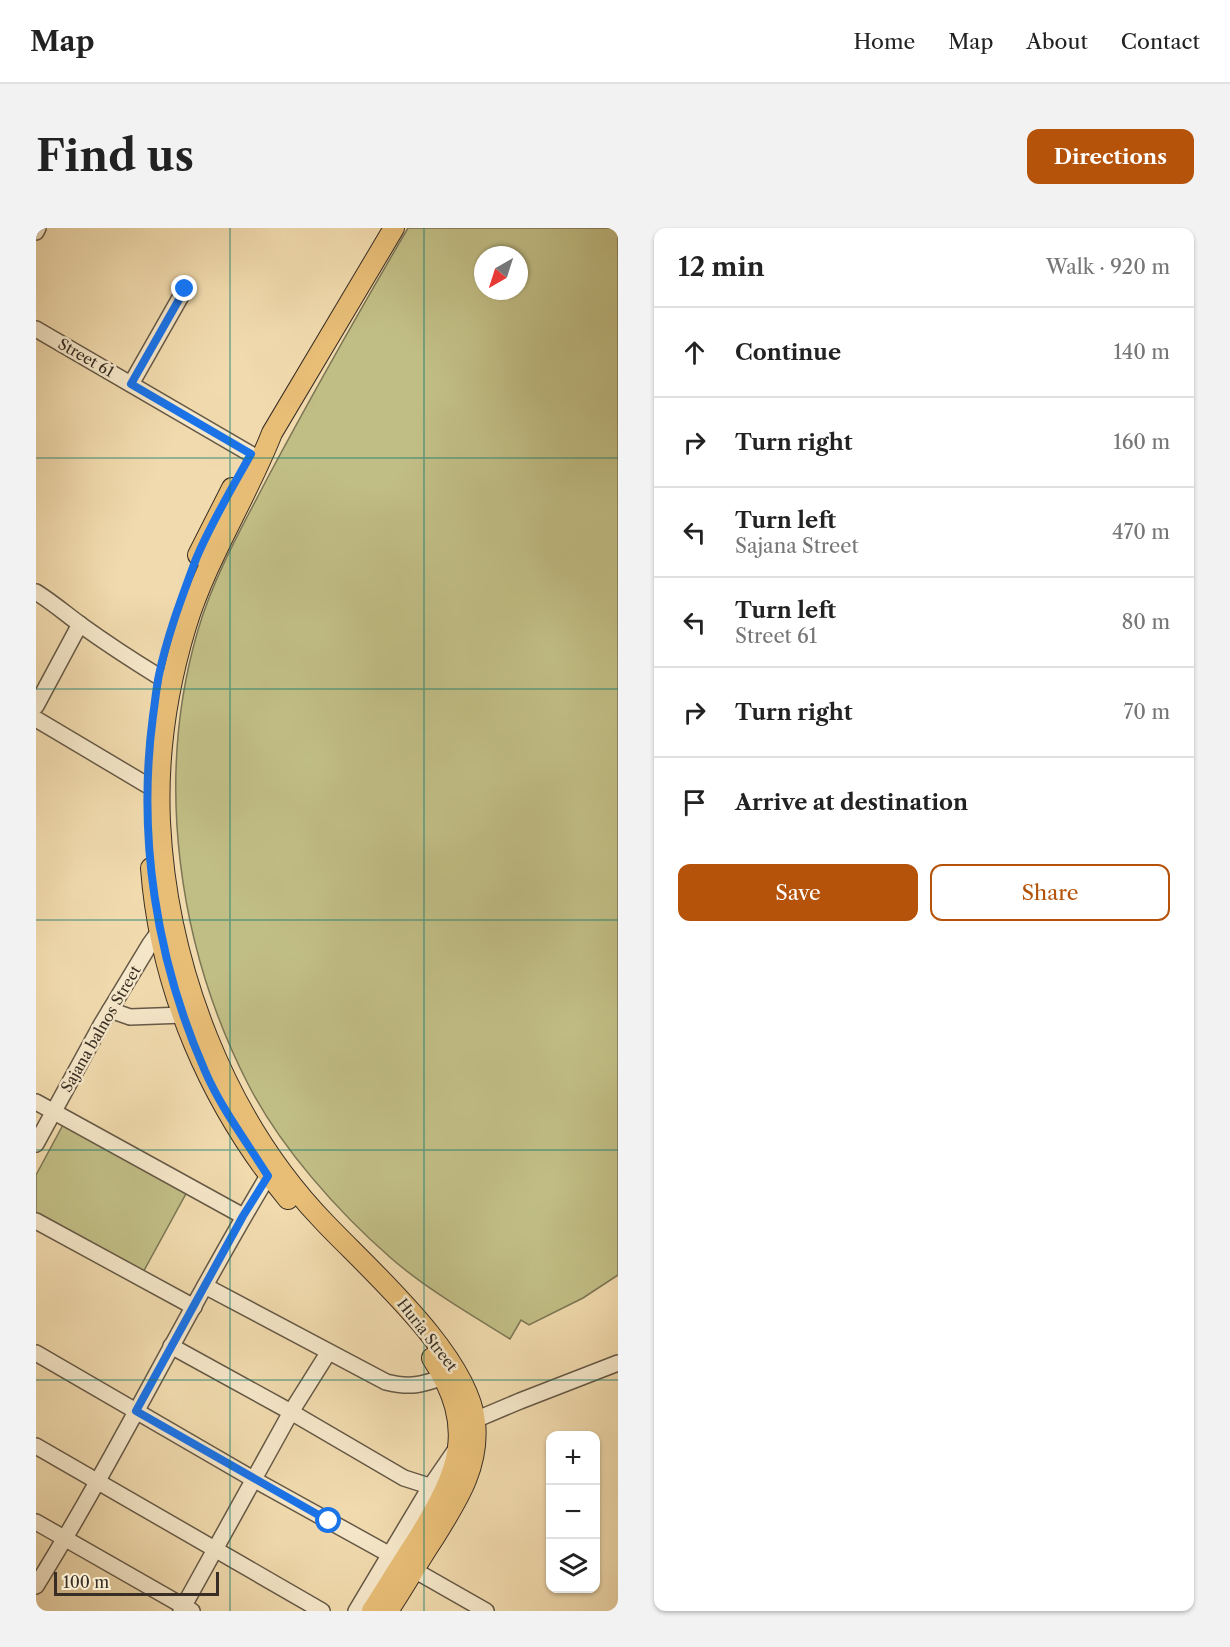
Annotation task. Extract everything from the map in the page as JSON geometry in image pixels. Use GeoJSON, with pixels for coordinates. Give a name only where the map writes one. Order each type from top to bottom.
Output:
{"type":"FeatureCollection","features":[{"type":"Feature","properties":{"kind":"main road"},"geometry":{"type":"LineString","coordinates":[[310,1216],[268,1176],[218,1097],[205,1072],[184,1015],[152,874],[147,785],[149,748],[158,676],[174,619],[197,556],[394,228]]}},
{"type":"Feature","properties":{"kind":"main road"},"geometry":{"type":"LineString","coordinates":[[256,457],[210,561],[187,623],[171,679],[162,749],[160,822],[165,924],[226,1081],[241,1110],[310,1216]]}},
{"type":"Feature","properties":{"kind":"main road","name":"Huria Street"},"geometry":{"type":"LineString","coordinates":[[310,1216],[411,1329],[444,1377],[455,1405],[459,1438],[454,1471],[445,1491],[372,1611]]}},
{"type":"Feature","properties":{"kind":"main road","name":"Huria Street"},"geometry":{"type":"LineString","coordinates":[[310,1216],[404,1304],[440,1347],[460,1379],[476,1420],[474,1456],[468,1478],[445,1491]]}},
{"type":"Feature","properties":{"kind":"main road","name":"Huria Street"},"geometry":{"type":"LineString","coordinates":[[388,1611],[402,1563]]}},
{"type":"Feature","properties":{"kind":"street"},"geometry":{"type":"LineString","coordinates":[[36,232],[38,228]]}},
{"type":"Feature","properties":{"kind":"street"},"geometry":{"type":"LineString","coordinates":[[131,384],[185,289]]}},
{"type":"Feature","properties":{"kind":"street","name":"Street 61"},"geometry":{"type":"LineString","coordinates":[[36,329],[256,457]]}},
{"type":"Feature","properties":{"kind":"street"},"geometry":{"type":"LineString","coordinates":[[36,592],[158,676]]}},
{"type":"Feature","properties":{"kind":"street"},"geometry":{"type":"LineString","coordinates":[[36,706],[42,682],[80,624]]}},
{"type":"Feature","properties":{"kind":"street"},"geometry":{"type":"LineString","coordinates":[[36,719],[147,785]]}},
{"type":"Feature","properties":{"kind":"street","name":"Sajana balnos Street"},"geometry":{"type":"LineString","coordinates":[[36,1144],[110,1010],[165,924]]}},
{"type":"Feature","properties":{"kind":"street"},"geometry":{"type":"LineString","coordinates":[[110,1010],[130,1017],[184,1015]]}},
{"type":"Feature","properties":{"kind":"street"},"geometry":{"type":"LineString","coordinates":[[36,1102],[243,1216]]}},
{"type":"Feature","properties":{"kind":"street"},"geometry":{"type":"LineString","coordinates":[[36,1586],[98,1482],[243,1216],[268,1176]]}},
{"type":"Feature","properties":{"kind":"street"},"geometry":{"type":"LineString","coordinates":[[36,1221],[194,1307]]}},
{"type":"Feature","properties":{"kind":"street"},"geometry":{"type":"LineString","coordinates":[[205,1286],[386,1382],[404,1387],[422,1385],[444,1377]]}},
{"type":"Feature","properties":{"kind":"street"},"geometry":{"type":"LineString","coordinates":[[171,1346],[404,1478],[445,1491]]}},
{"type":"Feature","properties":{"kind":"street"},"geometry":{"type":"LineString","coordinates":[[36,1353],[486,1611]]}},
{"type":"Feature","properties":{"kind":"street"},"geometry":{"type":"LineString","coordinates":[[36,1522],[185,1610],[214,1549],[291,1412],[328,1353]]}},
{"type":"Feature","properties":{"kind":"street"},"geometry":{"type":"LineString","coordinates":[[476,1420],[618,1363]]}},
{"type":"Feature","properties":{"kind":"street"},"geometry":{"type":"LineString","coordinates":[[36,1446],[322,1611]]}},
{"type":"Feature","properties":{"kind":"street"},"geometry":{"type":"LineString","coordinates":[[356,1611],[402,1563]]}},
{"type":"Feature","properties":{"kind":"shaded area"},"geometry":{"type":"Polygon","coordinates":[[[408,228],[618,228],[618,1275],[583,1298],[529,1325],[521,1320],[510,1339],[435,1291],[392,1259],[331,1200],[294,1155],[261,1108],[224,1031],[204,976],[190,920],[180,862],[176,803],[177,745],[185,687],[198,630],[229,552],[319,383],[408,228]]]}},
{"type":"Feature","properties":{"kind":"shaded area"},"geometry":{"type":"Polygon","coordinates":[[[64,1123],[188,1190],[141,1276],[36,1219],[36,1175],[64,1123]]]}},
{"type":"Feature","properties":{"kind":"route"},"geometry":{"type":"LineString","coordinates":[[185,289],[131,384],[251,454],[197,556],[174,619],[158,676],[147,785],[152,874],[159,930],[171,977],[195,1046],[218,1097],[268,1176],[243,1216],[136,1411],[329,1521]]}}]}
